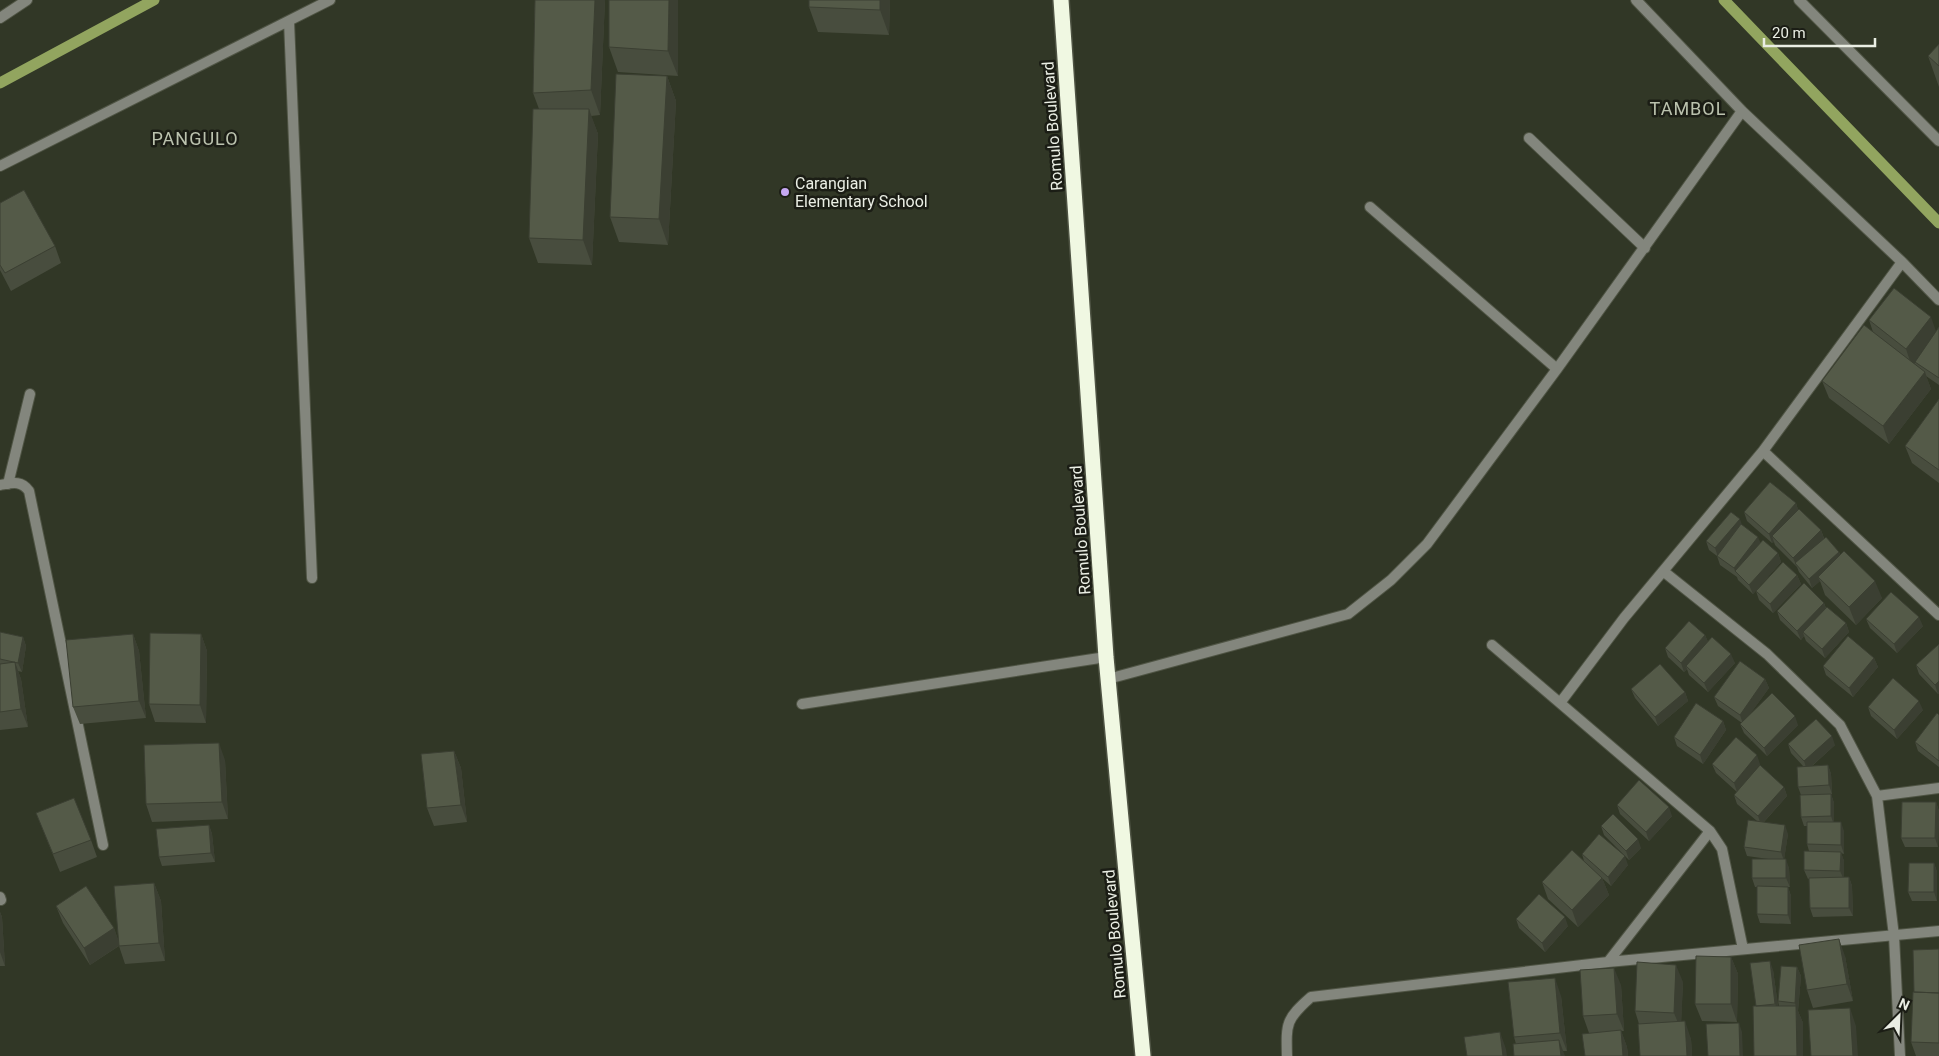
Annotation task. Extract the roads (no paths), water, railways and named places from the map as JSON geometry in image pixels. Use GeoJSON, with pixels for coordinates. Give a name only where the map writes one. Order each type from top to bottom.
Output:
{"type":"FeatureCollection","features":[{"type":"Feature","properties":{"kind":"highway","name":"Romulo Boulevard"},"geometry":{"type":"LineString","coordinates":[[1061,0],[1106,657],[1143,1056]]}},
{"type":"Feature","properties":{"kind":"street"},"geometry":{"type":"LineString","coordinates":[[0,18],[27,0]]}},
{"type":"Feature","properties":{"kind":"street"},"geometry":{"type":"LineString","coordinates":[[0,166],[330,0]]}},
{"type":"Feature","properties":{"kind":"street"},"geometry":{"type":"LineString","coordinates":[[1636,0],[1742,111],[1902,262],[1939,300]]}},
{"type":"Feature","properties":{"kind":"street"},"geometry":{"type":"LineString","coordinates":[[1799,0],[1939,141]]}},
{"type":"Feature","properties":{"kind":"street"},"geometry":{"type":"LineString","coordinates":[[289,21],[312,578]]}},
{"type":"Feature","properties":{"kind":"street"},"geometry":{"type":"LineString","coordinates":[[1108,679],[1348,614],[1391,580],[1427,544],[1557,369],[1742,111]]}},
{"type":"Feature","properties":{"kind":"street"},"geometry":{"type":"LineString","coordinates":[[1529,138],[1645,248]]}},
{"type":"Feature","properties":{"kind":"street"},"geometry":{"type":"LineString","coordinates":[[1370,207],[1557,369]]}},
{"type":"Feature","properties":{"kind":"street"},"geometry":{"type":"LineString","coordinates":[[1560,703],[1624,618],[1763,451],[1902,262]]}},
{"type":"Feature","properties":{"kind":"street"},"geometry":{"type":"LineString","coordinates":[[30,394],[4,484],[18,482],[24,484],[29,491],[103,846]]}},
{"type":"Feature","properties":{"kind":"street"},"geometry":{"type":"LineString","coordinates":[[1763,451],[1939,615]]}},
{"type":"Feature","properties":{"kind":"street"},"geometry":{"type":"LineString","coordinates":[[1663,571],[1767,654],[1840,725],[1877,796],[1894,936],[1900,1056]]}},
{"type":"Feature","properties":{"kind":"street"},"geometry":{"type":"LineString","coordinates":[[1492,645],[1710,831],[1722,849],[1743,949]]}},
{"type":"Feature","properties":{"kind":"street"},"geometry":{"type":"LineString","coordinates":[[802,704],[1106,657]]}},
{"type":"Feature","properties":{"kind":"street"},"geometry":{"type":"LineString","coordinates":[[1877,796],[1939,788]]}},
{"type":"Feature","properties":{"kind":"street"},"geometry":{"type":"LineString","coordinates":[[1608,962],[1710,831]]}},
{"type":"Feature","properties":{"kind":"street"},"geometry":{"type":"LineString","coordinates":[[1287,1056],[1286,1026],[1296,1010],[1311,997],[1608,962],[1939,931]]}},
{"type":"Feature","properties":{"kind":"waterway"},"geometry":{"type":"LineString","coordinates":[[0,83],[154,0]]}},
{"type":"Feature","properties":{"kind":"waterway"},"geometry":{"type":"LineString","coordinates":[[1724,0],[1939,223]]}},
{"type":"Feature","properties":{"kind":"place","name":"Carangian Elementary School"},"geometry":{"type":"Point","coordinates":[785,192]}},
{"type":"Feature","properties":{"kind":"district","name":"TAMBOL"},"geometry":{"type":"Point","coordinates":[1688,109]}},
{"type":"Feature","properties":{"kind":"district","name":"PANGULO"},"geometry":{"type":"Point","coordinates":[195,139]}}]}
